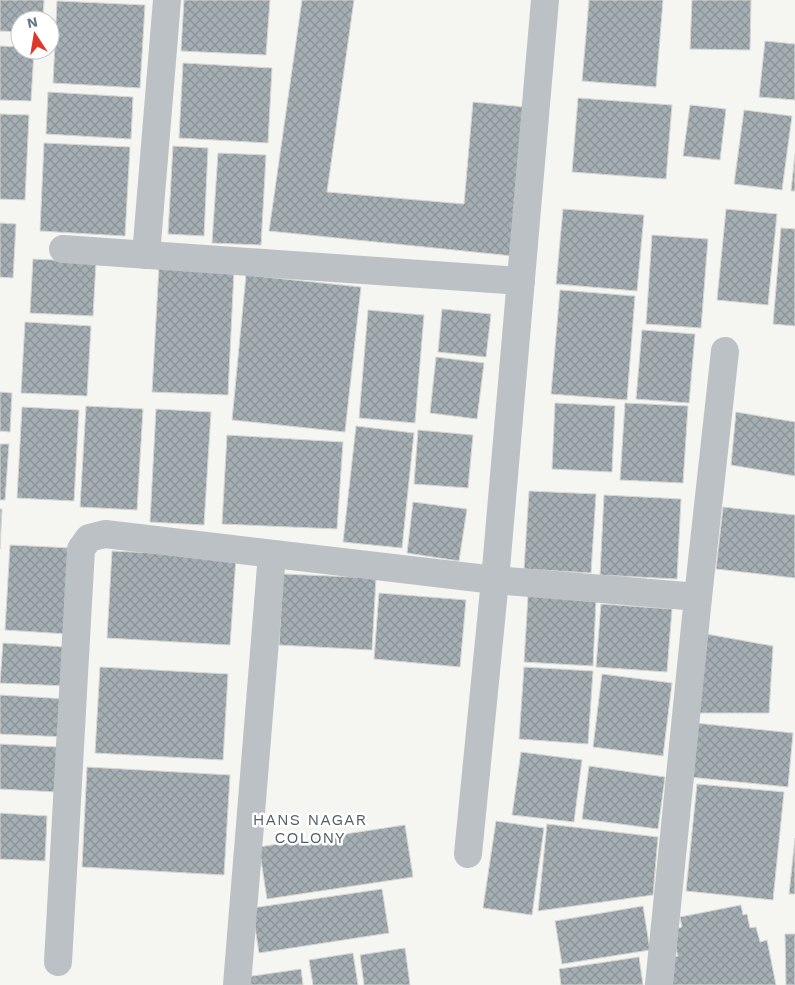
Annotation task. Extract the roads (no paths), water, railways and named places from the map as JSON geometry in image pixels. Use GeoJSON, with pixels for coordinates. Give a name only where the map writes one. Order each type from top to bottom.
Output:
{"type":"FeatureCollection","features":[{"type":"Feature","properties":{"kind":"street"},"geometry":{"type":"LineString","coordinates":[[146,255],[167,0]]}},
{"type":"Feature","properties":{"kind":"street"},"geometry":{"type":"LineString","coordinates":[[468,854],[530,192],[545,0]]}},
{"type":"Feature","properties":{"kind":"street"},"geometry":{"type":"LineString","coordinates":[[64,249],[521,281]]}},
{"type":"Feature","properties":{"kind":"street"},"geometry":{"type":"LineString","coordinates":[[659,985],[725,350]]}},
{"type":"Feature","properties":{"kind":"street"},"geometry":{"type":"LineString","coordinates":[[58,962],[81,550],[89,538],[105,534],[495,580],[698,597]]}},
{"type":"Feature","properties":{"kind":"street"},"geometry":{"type":"LineString","coordinates":[[238,985],[272,554]]}},
{"type":"Feature","properties":{"kind":"district","name":"HANS NAGAR COLONY"},"geometry":{"type":"Point","coordinates":[310,828]}}]}
